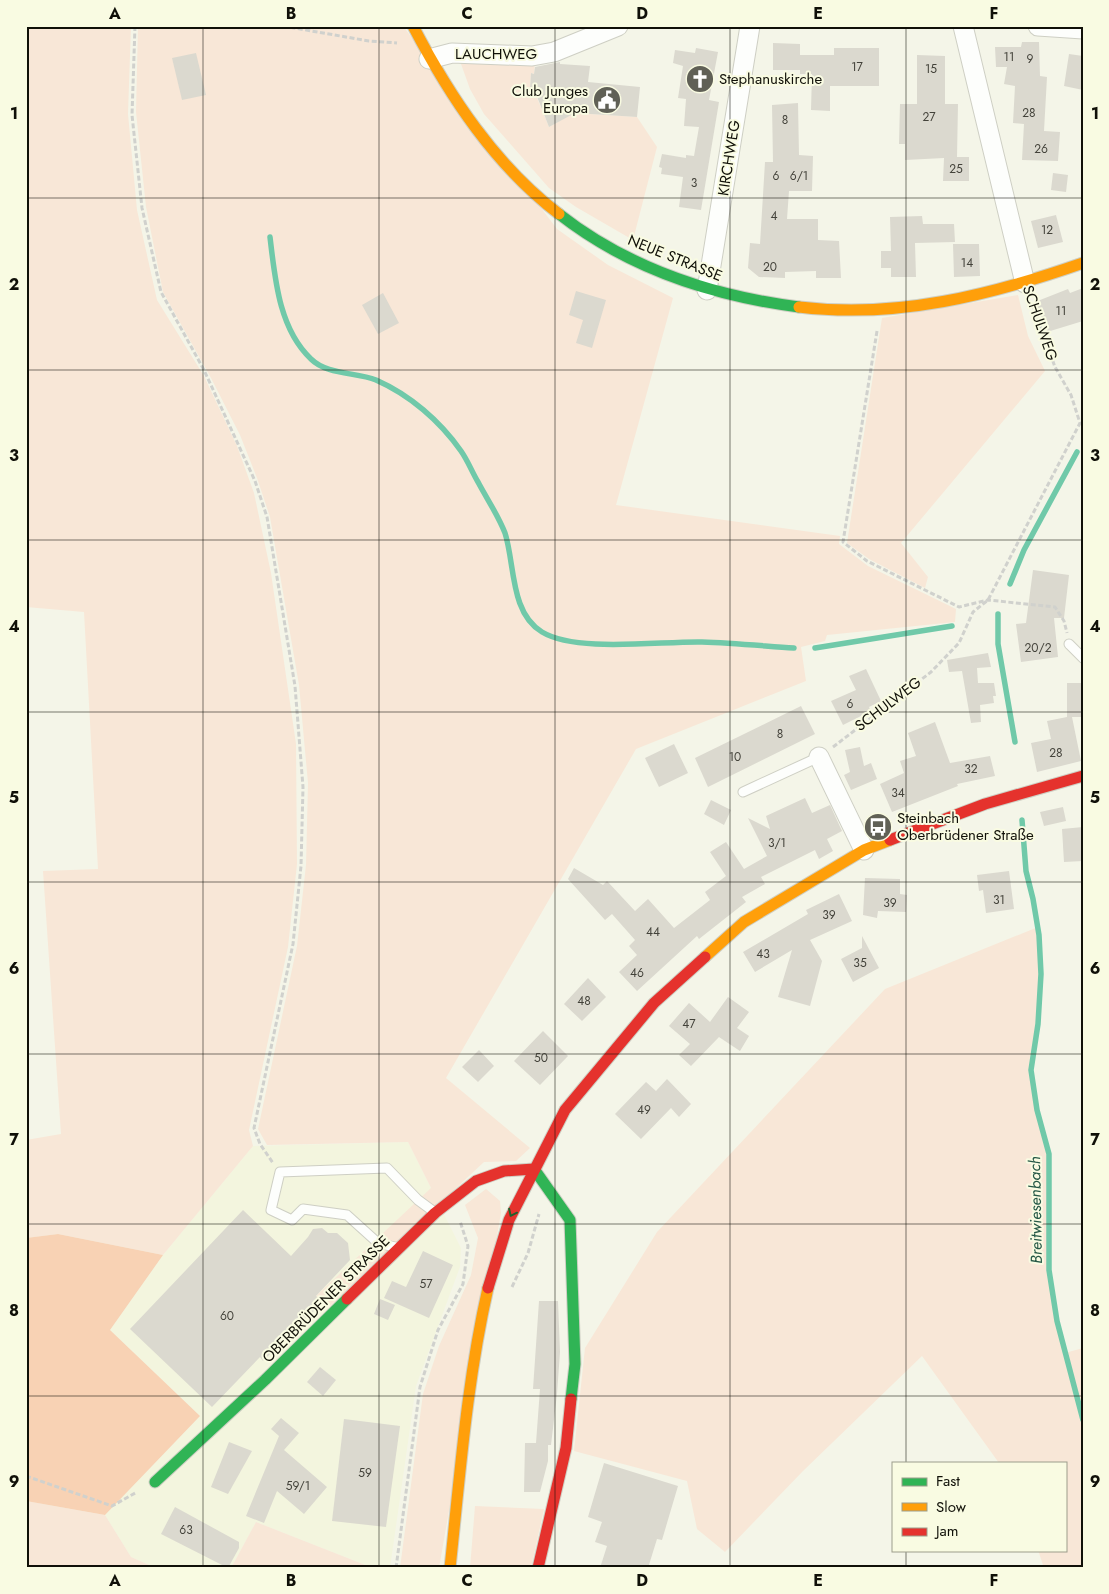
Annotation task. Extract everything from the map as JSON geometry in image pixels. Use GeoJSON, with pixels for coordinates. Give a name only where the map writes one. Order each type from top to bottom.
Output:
{"type":"FeatureCollection","features":[{"type":"Feature","properties":{"kind":"street","name":"NEUE STRASSE"},"geometry":{"type":"LineString","coordinates":[[413,26],[450,94],[491,147],[534,192],[570,222],[634,261],[707,290],[791,309],[880,311],[952,300],[1025,283],[1083,263]]}},
{"type":"Feature","properties":{"kind":"street","name":"LAUCHWEG"},"geometry":{"type":"LineString","coordinates":[[429,58],[452,53],[532,56],[554,52],[618,26]]}},
{"type":"Feature","properties":{"kind":"street","name":"KIRCHWEG"},"geometry":{"type":"LineString","coordinates":[[707,290],[750,26]]}},
{"type":"Feature","properties":{"kind":"street","name":"SCHULWEG"},"geometry":{"type":"LineString","coordinates":[[963,26],[1025,283]]}},
{"type":"Feature","properties":{"kind":"street"},"geometry":{"type":"LineString","coordinates":[[1038,26],[1083,29]]}},
{"type":"Feature","properties":{"kind":"street"},"geometry":{"type":"LineString","coordinates":[[819,757],[864,850]]}},
{"type":"Feature","properties":{"kind":"street"},"geometry":{"type":"LineString","coordinates":[[450,1568],[467,1402],[479,1329],[491,1274],[509,1220],[565,1110],[654,1003],[744,922],[864,850],[985,804],[1083,776]]}},
{"type":"Feature","properties":{"kind":"street"},"geometry":{"type":"LineString","coordinates":[[534,1169],[570,1220],[575,1364],[566,1448],[538,1568]]}},
{"type":"Feature","properties":{"kind":"street"},"geometry":{"type":"LineString","coordinates":[[526,1215],[534,1169]]}},
{"type":"Feature","properties":{"kind":"street","name":"OBERBRÜDENER STRASSE"},"geometry":{"type":"LineString","coordinates":[[155,1482],[265,1380],[435,1213],[476,1181],[504,1171],[534,1169]]}},
{"type":"Feature","properties":{"kind":"street"},"geometry":{"type":"LineString","coordinates":[[479,1329],[505,1289]]}},
{"type":"Feature","properties":{"kind":"lane"},"geometry":{"type":"LineString","coordinates":[[1069,644],[1083,658]]}},
{"type":"Feature","properties":{"kind":"lane"},"geometry":{"type":"LineString","coordinates":[[743,792],[819,757]]}},
{"type":"Feature","properties":{"kind":"lane"},"geometry":{"type":"LineString","coordinates":[[399,1248],[378,1243],[348,1215],[303,1209],[292,1220],[271,1210],[280,1172],[387,1168],[418,1200],[435,1213]]}},
{"type":"Feature","properties":{"kind":"path"},"geometry":{"type":"LineString","coordinates":[[135,26],[133,125],[142,208],[160,292],[204,370],[258,490],[267,517],[295,686],[303,787],[301,866],[293,944],[254,1128],[260,1144],[280,1172]]}},
{"type":"Feature","properties":{"kind":"path"},"geometry":{"type":"LineString","coordinates":[[283,26],[369,41],[411,44],[420,41]]}},
{"type":"Feature","properties":{"kind":"path","name":"SCHULWEG"},"geometry":{"type":"LineString","coordinates":[[819,757],[931,672],[959,642],[973,612],[988,600],[1080,423],[1071,395],[1055,367],[1025,283]]}},
{"type":"Feature","properties":{"kind":"path"},"geometry":{"type":"LineString","coordinates":[[880,311],[843,542],[866,562],[959,607],[988,600],[1055,607],[1064,620],[1069,644]]}},
{"type":"Feature","properties":{"kind":"path"},"geometry":{"type":"LineString","coordinates":[[1080,423],[1083,418]]}},
{"type":"Feature","properties":{"kind":"path"},"geometry":{"type":"LineString","coordinates":[[505,1289],[528,1252],[547,1190]]}},
{"type":"Feature","properties":{"kind":"path"},"geometry":{"type":"LineString","coordinates":[[396,1568],[420,1386],[438,1330],[463,1284],[468,1246],[452,1200]]}},
{"type":"Feature","properties":{"kind":"path"},"geometry":{"type":"LineString","coordinates":[[26,1476],[112,1506],[155,1482]]}},
{"type":"Feature","properties":{"kind":"shaded area"},"geometry":{"type":"Polygon","coordinates":[[[26,26],[131,26],[128,114],[137,210],[157,300],[204,376],[237,446],[254,493],[271,573],[296,744],[297,864],[288,947],[249,1130],[253,1146],[163,1255],[58,1234],[26,1238],[26,1140],[61,1134],[43,871],[98,869],[84,612],[26,607],[26,26]]]}},
{"type":"Feature","properties":{"kind":"shaded area"},"geometry":{"type":"Polygon","coordinates":[[[138,26],[403,26],[557,229],[608,265],[673,298],[616,505],[840,536],[839,544],[868,566],[956,609],[955,622],[827,635],[825,641],[801,647],[806,681],[636,749],[446,1078],[530,1148],[516,1161],[484,1162],[330,1306],[316,1296],[431,1188],[408,1142],[267,1145],[258,1129],[297,946],[306,865],[308,783],[299,685],[270,517],[257,478],[240,435],[163,292],[146,207],[136,112],[138,26]]]}},
{"type":"Feature","properties":{"kind":"shaded area"},"geometry":{"type":"Polygon","coordinates":[[[463,60],[535,62],[534,74],[531,73],[530,89],[537,89],[539,96],[537,98],[549,127],[574,113],[637,117],[657,147],[633,240],[576,207],[549,188],[484,114],[470,89],[461,64],[463,60]]]}},
{"type":"Feature","properties":{"kind":"shaded area"},"geometry":{"type":"Polygon","coordinates":[[[1018,295],[1028,336],[1045,371],[901,543],[928,577],[925,588],[869,559],[847,543],[882,318],[1018,295]]]}},
{"type":"Feature","properties":{"kind":"shaded area"},"geometry":{"type":"Polygon","coordinates":[[[1038,927],[1041,974],[1038,1024],[1031,1070],[1037,1110],[1049,1154],[1049,1270],[1057,1321],[1065,1353],[1083,1348],[1083,1568],[1044,1568],[1039,1552],[1066,1552],[1066,1462],[998,1462],[922,1356],[803,1471],[725,1552],[697,1529],[687,1481],[574,1451],[585,1348],[657,1232],[885,989],[1038,927]]]}},
{"type":"Feature","properties":{"kind":"shaded area"},"geometry":{"type":"Polygon","coordinates":[[[408,1142],[461,1248],[460,1267],[416,1386],[390,1568],[373,1568],[256,1522],[231,1568],[156,1568],[131,1557],[105,1515],[200,1416],[110,1330],[163,1255],[253,1146],[408,1142]]]}},
{"type":"Feature","properties":{"kind":"shaded area"},"geometry":{"type":"Polygon","coordinates":[[[486,1189],[500,1201],[501,1213],[439,1568],[400,1568],[423,1394],[439,1346],[471,1275],[478,1238],[465,1205],[486,1189]]]}},
{"type":"Feature","properties":{"kind":"shaded area"},"geometry":{"type":"Polygon","coordinates":[[[58,1234],[163,1255],[110,1330],[200,1416],[105,1515],[26,1501],[26,1238],[58,1234]]]}},
{"type":"Feature","properties":{"kind":"shaded area"},"geometry":{"type":"Polygon","coordinates":[[[26,1501],[105,1515],[131,1557],[156,1568],[26,1568],[26,1501]]]}},
{"type":"Feature","properties":{"kind":"shaded area"},"geometry":{"type":"Polygon","coordinates":[[[475,1506],[544,1509],[531,1568],[470,1568],[475,1506]]]}},
{"type":"Feature","properties":{"kind":"shaded area"},"geometry":{"type":"Polygon","coordinates":[[[256,1522],[373,1568],[231,1568],[256,1522]]]}},
{"type":"Feature","properties":{"kind":"building"},"geometry":{"type":"Polygon","coordinates":[[[1022,42],[1039,42],[1040,76],[1047,77],[1044,131],[1060,132],[1058,161],[1022,160],[1024,124],[1013,123],[1015,86],[1004,84],[1007,67],[996,67],[995,47],[1021,47],[1022,42]]]}},
{"type":"Feature","properties":{"kind":"building"},"geometry":{"type":"Polygon","coordinates":[[[773,43],[800,44],[800,55],[834,55],[834,48],[879,48],[879,86],[830,86],[830,111],[811,110],[812,74],[800,74],[800,70],[773,70],[773,43]]]}},
{"type":"Feature","properties":{"kind":"building"},"geometry":{"type":"Polygon","coordinates":[[[696,48],[718,52],[709,100],[719,102],[701,210],[679,207],[683,177],[661,174],[662,168],[659,167],[662,154],[686,158],[686,155],[694,156],[699,127],[684,126],[686,99],[678,98],[683,66],[673,63],[675,50],[695,53],[696,48]]]}},
{"type":"Feature","properties":{"kind":"building"},"geometry":{"type":"Polygon","coordinates":[[[196,53],[206,95],[182,100],[172,58],[196,53]]]}},
{"type":"Feature","properties":{"kind":"building"},"geometry":{"type":"Polygon","coordinates":[[[1069,54],[1083,56],[1083,90],[1064,86],[1069,54]]]}},
{"type":"Feature","properties":{"kind":"building"},"geometry":{"type":"Polygon","coordinates":[[[917,55],[945,56],[945,104],[958,104],[957,157],[969,157],[969,181],[943,181],[944,158],[905,160],[905,144],[899,144],[900,104],[917,104],[917,55]]]}},
{"type":"Feature","properties":{"kind":"building"},"geometry":{"type":"Polygon","coordinates":[[[560,62],[560,64],[590,66],[588,82],[640,87],[637,117],[575,113],[549,127],[534,89],[530,89],[531,73],[534,74],[535,67],[560,62]]]}},
{"type":"Feature","properties":{"kind":"building"},"geometry":{"type":"Polygon","coordinates":[[[798,103],[799,155],[813,156],[812,191],[789,191],[787,219],[818,219],[818,240],[839,241],[841,278],[816,278],[816,271],[785,272],[785,278],[759,277],[748,268],[750,243],[760,244],[765,162],[773,162],[772,105],[798,103]]]}},
{"type":"Feature","properties":{"kind":"building"},"geometry":{"type":"Polygon","coordinates":[[[1053,173],[1068,175],[1066,192],[1051,190],[1053,173]]]}},
{"type":"Feature","properties":{"kind":"building"},"geometry":{"type":"Polygon","coordinates":[[[1056,215],[1063,242],[1038,248],[1031,221],[1056,215]]]}},
{"type":"Feature","properties":{"kind":"building"},"geometry":{"type":"Polygon","coordinates":[[[922,216],[923,224],[954,224],[955,242],[915,243],[916,277],[891,277],[891,268],[881,268],[881,251],[891,251],[890,217],[922,216]]]}},
{"type":"Feature","properties":{"kind":"building"},"geometry":{"type":"Polygon","coordinates":[[[953,244],[979,244],[980,276],[954,277],[953,244]]]}},
{"type":"Feature","properties":{"kind":"building"},"geometry":{"type":"Polygon","coordinates":[[[1083,288],[1083,321],[1047,332],[1035,302],[1068,289],[1070,293],[1083,288]]]}},
{"type":"Feature","properties":{"kind":"building"},"geometry":{"type":"Polygon","coordinates":[[[576,291],[606,300],[592,348],[576,343],[583,320],[569,315],[576,291]]]}},
{"type":"Feature","properties":{"kind":"building"},"geometry":{"type":"Polygon","coordinates":[[[383,293],[399,323],[378,334],[362,305],[383,293]]]}},
{"type":"Feature","properties":{"kind":"building"},"geometry":{"type":"Polygon","coordinates":[[[1033,570],[1069,575],[1064,618],[1054,618],[1058,657],[1021,662],[1016,624],[1026,623],[1033,570]]]}},
{"type":"Feature","properties":{"kind":"building"},"geometry":{"type":"Polygon","coordinates":[[[988,653],[991,667],[977,668],[978,683],[994,683],[996,696],[993,696],[994,703],[980,705],[981,722],[971,723],[962,671],[949,672],[947,660],[988,653]]]}},
{"type":"Feature","properties":{"kind":"building"},"geometry":{"type":"Polygon","coordinates":[[[866,669],[881,701],[869,707],[871,711],[843,725],[831,701],[856,690],[849,676],[866,669]]]}},
{"type":"Feature","properties":{"kind":"building"},"geometry":{"type":"Polygon","coordinates":[[[1067,683],[1083,683],[1083,717],[1072,717],[1081,761],[1037,772],[1031,743],[1051,739],[1047,721],[1067,717],[1067,683]]]}},
{"type":"Feature","properties":{"kind":"building"},"geometry":{"type":"Polygon","coordinates":[[[801,706],[815,734],[708,787],[695,758],[801,706]]]}},
{"type":"Feature","properties":{"kind":"building"},"geometry":{"type":"Polygon","coordinates":[[[935,722],[950,763],[990,756],[995,776],[957,784],[958,786],[892,812],[880,784],[904,773],[900,761],[916,756],[908,733],[935,722]]]}},
{"type":"Feature","properties":{"kind":"building"},"geometry":{"type":"Polygon","coordinates":[[[674,744],[688,773],[659,787],[645,758],[674,744]]]}},
{"type":"Feature","properties":{"kind":"building"},"geometry":{"type":"Polygon","coordinates":[[[860,747],[864,766],[871,763],[877,779],[851,790],[844,775],[850,772],[845,750],[860,747]]]}},
{"type":"Feature","properties":{"kind":"building"},"geometry":{"type":"Polygon","coordinates":[[[805,798],[812,813],[830,805],[842,831],[827,839],[833,851],[819,859],[815,850],[761,877],[765,884],[742,897],[746,902],[699,939],[697,936],[637,991],[619,972],[637,955],[629,946],[635,940],[612,914],[605,920],[568,879],[574,868],[603,885],[607,881],[635,911],[648,899],[674,928],[710,900],[705,892],[726,876],[710,852],[726,842],[744,869],[767,856],[748,818],[770,829],[766,816],[805,798]]]}},
{"type":"Feature","properties":{"kind":"building"},"geometry":{"type":"Polygon","coordinates":[[[711,800],[731,810],[724,825],[704,814],[711,800]]]}},
{"type":"Feature","properties":{"kind":"building"},"geometry":{"type":"Polygon","coordinates":[[[1063,807],[1066,821],[1044,826],[1040,812],[1063,807]]]}},
{"type":"Feature","properties":{"kind":"building"},"geometry":{"type":"Polygon","coordinates":[[[1083,827],[1083,861],[1064,862],[1062,829],[1083,827]]]}},
{"type":"Feature","properties":{"kind":"building"},"geometry":{"type":"Polygon","coordinates":[[[1009,871],[1014,909],[986,913],[983,890],[979,891],[977,875],[1009,871]]]}},
{"type":"Feature","properties":{"kind":"building"},"geometry":{"type":"Polygon","coordinates":[[[865,878],[900,879],[900,894],[907,895],[906,912],[878,911],[877,918],[863,915],[865,878]]]}},
{"type":"Feature","properties":{"kind":"building"},"geometry":{"type":"Polygon","coordinates":[[[839,894],[852,921],[810,940],[822,961],[810,1006],[778,997],[792,950],[755,972],[743,952],[808,914],[806,910],[839,894]]]}},
{"type":"Feature","properties":{"kind":"building"},"geometry":{"type":"Polygon","coordinates":[[[862,936],[879,968],[853,982],[841,959],[862,948],[862,936]]]}},
{"type":"Feature","properties":{"kind":"building"},"geometry":{"type":"Polygon","coordinates":[[[588,978],[606,997],[582,1021],[564,1004],[588,978]]]}},
{"type":"Feature","properties":{"kind":"building"},"geometry":{"type":"Polygon","coordinates":[[[728,997],[749,1012],[737,1028],[749,1036],[740,1051],[719,1037],[691,1066],[679,1055],[690,1044],[669,1026],[689,1003],[710,1022],[728,997]]]}},
{"type":"Feature","properties":{"kind":"building"},"geometry":{"type":"Polygon","coordinates":[[[543,1031],[568,1056],[540,1085],[514,1061],[543,1031]]]}},
{"type":"Feature","properties":{"kind":"building"},"geometry":{"type":"Polygon","coordinates":[[[479,1050],[494,1066],[478,1082],[462,1067],[479,1050]]]}},
{"type":"Feature","properties":{"kind":"building"},"geometry":{"type":"Polygon","coordinates":[[[667,1079],[691,1104],[679,1117],[671,1108],[641,1139],[615,1114],[646,1082],[656,1091],[667,1079]]]}},
{"type":"Feature","properties":{"kind":"building"},"geometry":{"type":"Polygon","coordinates":[[[243,1210],[291,1256],[313,1229],[322,1228],[328,1233],[337,1233],[348,1243],[350,1260],[316,1296],[323,1302],[263,1361],[260,1357],[212,1407],[130,1329],[243,1210]]]}},
{"type":"Feature","properties":{"kind":"building"},"geometry":{"type":"Polygon","coordinates":[[[423,1251],[453,1265],[429,1318],[384,1298],[392,1281],[406,1287],[423,1251]]]}},
{"type":"Feature","properties":{"kind":"building"},"geometry":{"type":"Polygon","coordinates":[[[380,1299],[395,1305],[388,1320],[374,1314],[380,1299]]]}},
{"type":"Feature","properties":{"kind":"building"},"geometry":{"type":"Polygon","coordinates":[[[539,1301],[558,1301],[560,1352],[557,1394],[551,1445],[548,1445],[548,1461],[540,1492],[524,1492],[525,1443],[536,1443],[540,1389],[533,1389],[539,1301]]]}},
{"type":"Feature","properties":{"kind":"building"},"geometry":{"type":"Polygon","coordinates":[[[320,1367],[336,1380],[323,1396],[307,1382],[320,1367]]]}},
{"type":"Feature","properties":{"kind":"building"},"geometry":{"type":"Polygon","coordinates":[[[281,1418],[299,1433],[284,1450],[327,1487],[304,1514],[277,1491],[264,1523],[246,1516],[279,1436],[271,1429],[281,1418]]]}},
{"type":"Feature","properties":{"kind":"building"},"geometry":{"type":"Polygon","coordinates":[[[344,1419],[400,1426],[386,1527],[332,1521],[344,1419]]]}},
{"type":"Feature","properties":{"kind":"building"},"geometry":{"type":"Polygon","coordinates":[[[229,1442],[252,1451],[228,1494],[211,1487],[229,1442]]]}},
{"type":"Feature","properties":{"kind":"building"},"geometry":{"type":"Polygon","coordinates":[[[604,1463],[678,1486],[662,1540],[657,1539],[648,1568],[600,1568],[607,1546],[595,1542],[602,1522],[588,1517],[604,1463]]]}},
{"type":"Feature","properties":{"kind":"building"},"geometry":{"type":"Polygon","coordinates":[[[175,1507],[239,1542],[239,1548],[228,1568],[161,1534],[175,1507]]]}},
{"type":"Feature","properties":{"kind":"waterway"},"geometry":{"type":"LineString","coordinates":[[270,237],[280,302],[285,318],[300,347],[311,359],[325,368],[368,377],[389,386],[412,401],[444,429],[466,459],[496,513],[505,533],[515,587],[524,613],[532,624],[542,632],[557,638],[597,644],[702,642],[794,648]]}},
{"type":"Feature","properties":{"kind":"waterway"},"geometry":{"type":"LineString","coordinates":[[1010,584],[1024,550],[1077,452]]}},
{"type":"Feature","properties":{"kind":"waterway"},"geometry":{"type":"LineString","coordinates":[[998,614],[998,644],[1015,742]]}},
{"type":"Feature","properties":{"kind":"waterway"},"geometry":{"type":"LineString","coordinates":[[815,648],[952,626]]}},
{"type":"Feature","properties":{"kind":"waterway","name":"Breitwiesenbach"},"geometry":{"type":"LineString","coordinates":[[1022,820],[1026,871],[1039,935],[1041,974],[1038,1024],[1031,1070],[1037,1110],[1049,1154],[1049,1270],[1057,1321],[1083,1420]]}},
{"type":"Feature","properties":{"kind":"traffic: fast"},"geometry":{"type":"LineString","coordinates":[[559,214],[614,250],[673,277],[735,295],[799,307]]}},
{"type":"Feature","properties":{"kind":"traffic: fast"},"geometry":{"type":"LineString","coordinates":[[534,1169],[570,1220],[575,1364],[571,1399]]}},
{"type":"Feature","properties":{"kind":"traffic: fast"},"geometry":{"type":"LineString","coordinates":[[155,1482],[265,1380],[347,1299]]}},
{"type":"Feature","properties":{"kind":"traffic: slow"},"geometry":{"type":"LineString","coordinates":[[413,26],[442,78],[494,152],[536,195],[559,214]]}},
{"type":"Feature","properties":{"kind":"traffic: slow"},"geometry":{"type":"LineString","coordinates":[[799,307],[872,310],[943,302],[1014,285],[1083,263]]}},
{"type":"Feature","properties":{"kind":"traffic: slow"},"geometry":{"type":"LineString","coordinates":[[705,957],[744,922],[864,850],[890,840]]}},
{"type":"Feature","properties":{"kind":"traffic: slow"},"geometry":{"type":"LineString","coordinates":[[450,1568],[469,1392],[488,1288]]}},
{"type":"Feature","properties":{"kind":"traffic: jam"},"geometry":{"type":"LineString","coordinates":[[890,840],[985,804],[1083,776]]}},
{"type":"Feature","properties":{"kind":"traffic: jam"},"geometry":{"type":"LineString","coordinates":[[488,1288],[509,1220],[565,1110],[654,1003],[705,957]]}},
{"type":"Feature","properties":{"kind":"traffic: jam"},"geometry":{"type":"LineString","coordinates":[[347,1299],[435,1213],[476,1181],[504,1171],[534,1169]]}},
{"type":"Feature","properties":{"kind":"traffic: jam"},"geometry":{"type":"LineString","coordinates":[[538,1568],[566,1448],[571,1399]]}},
{"type":"Feature","properties":{"kind":"place","name":"Stephanuskirche"},"geometry":{"type":"Point","coordinates":[700,79]}},
{"type":"Feature","properties":{"kind":"place","name":"Club Junges Europa"},"geometry":{"type":"Point","coordinates":[607,100]}},
{"type":"Feature","properties":{"kind":"place","name":"Steinbach Oberbrüdener Straße"},"geometry":{"type":"Point","coordinates":[878,827]}}]}
